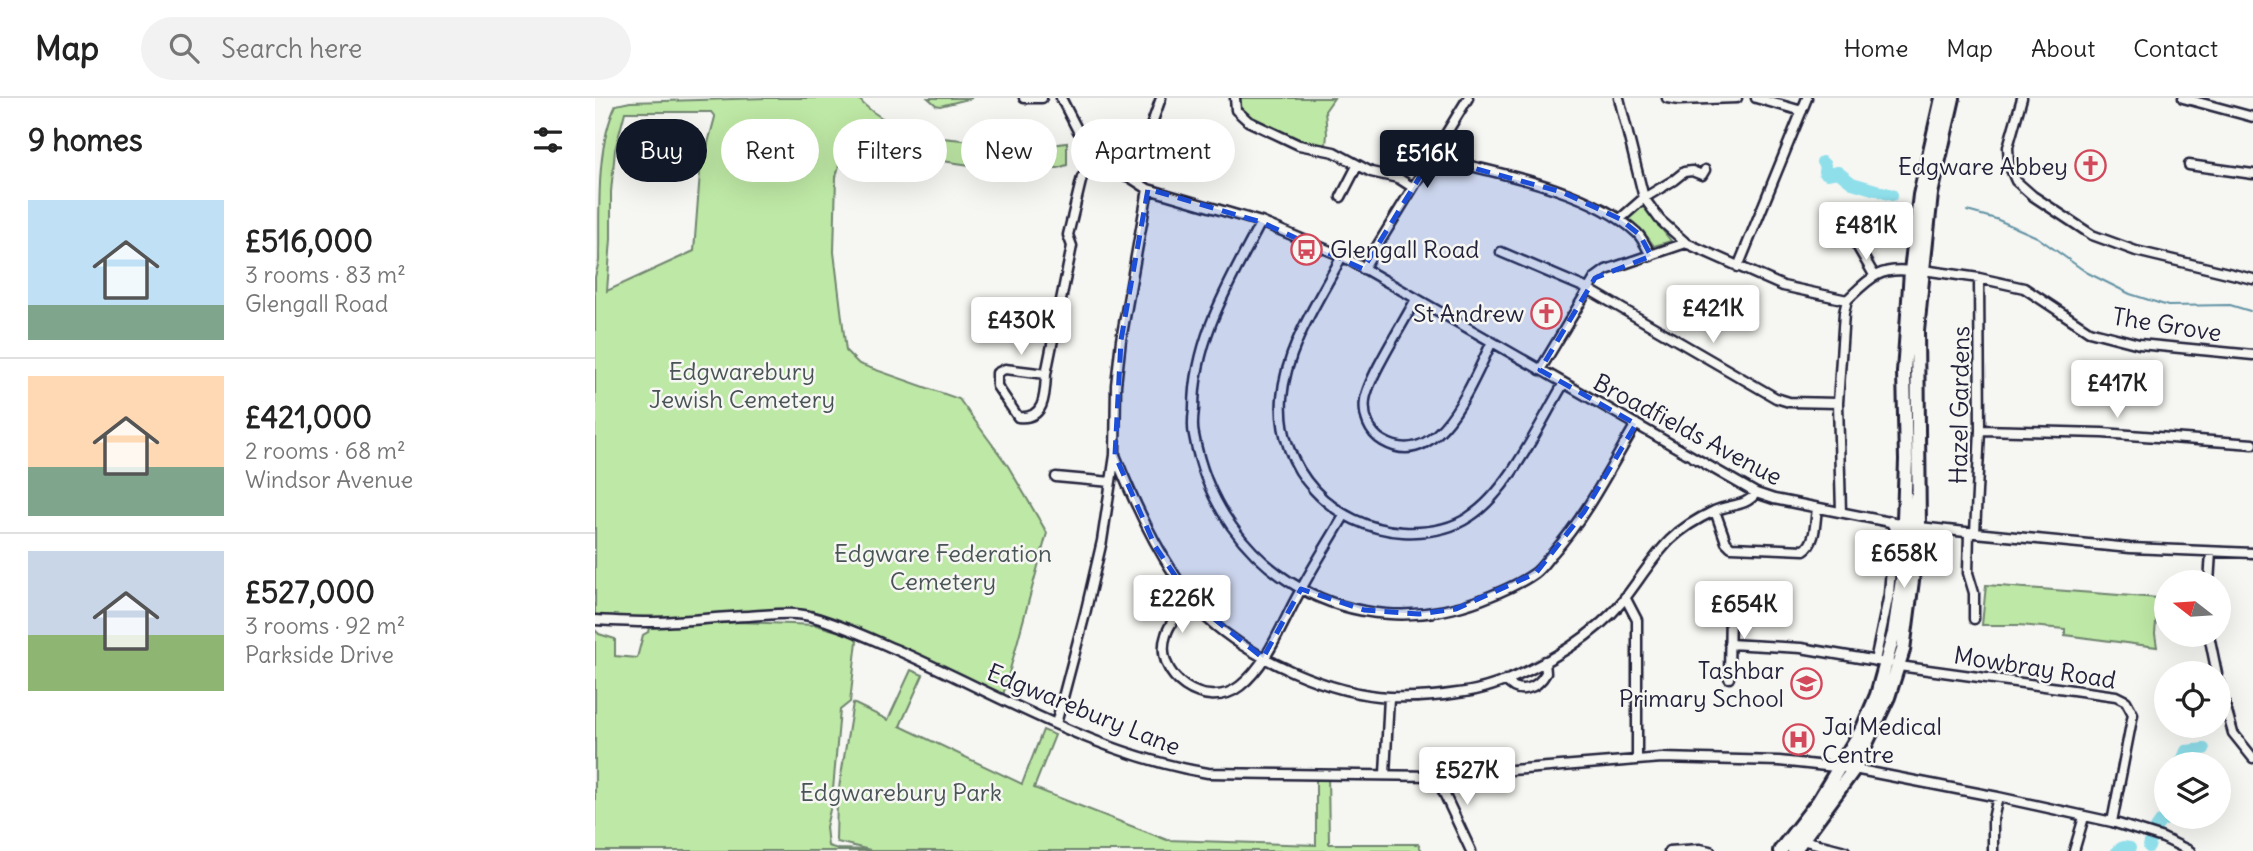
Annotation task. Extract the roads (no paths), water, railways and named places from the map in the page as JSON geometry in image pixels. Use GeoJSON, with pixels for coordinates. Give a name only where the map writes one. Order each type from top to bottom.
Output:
{"type":"FeatureCollection","features":[{"type":"Feature","properties":{"kind":"highway"},"geometry":{"type":"LineString","coordinates":[[1798,846],[1847,769],[1888,697],[1887,664],[1899,612],[1905,524],[1918,488],[1917,271],[1920,195],[1942,98]]}},
{"type":"Feature","properties":{"kind":"highway"},"geometry":{"type":"LineString","coordinates":[[1887,664],[1903,650],[1906,460],[1904,372],[1917,271],[1953,98]]}},
{"type":"Feature","properties":{"kind":"highway"},"geometry":{"type":"LineString","coordinates":[[1780,851],[1847,769]]}},
{"type":"Feature","properties":{"kind":"street"},"geometry":{"type":"LineString","coordinates":[[1024,98],[1042,98]]}},
{"type":"Feature","properties":{"kind":"street","name":"Broadfields Avenue"},"geometry":{"type":"LineString","coordinates":[[1061,98],[1072,119]]}},
{"type":"Feature","properties":{"kind":"street"},"geometry":{"type":"LineString","coordinates":[[1154,119],[1161,98]]}},
{"type":"Feature","properties":{"kind":"street"},"geometry":{"type":"LineString","coordinates":[[1235,98],[1237,110],[1248,121],[1299,145],[1333,152],[1357,166],[1398,178],[1412,187]]}},
{"type":"Feature","properties":{"kind":"street"},"geometry":{"type":"LineString","coordinates":[[1363,269],[1468,98]]}},
{"type":"Feature","properties":{"kind":"street"},"geometry":{"type":"LineString","coordinates":[[1619,98],[1644,198],[1660,220],[1686,243],[1738,267],[1793,289],[1847,300]]}},
{"type":"Feature","properties":{"kind":"street"},"geometry":{"type":"LineString","coordinates":[[1667,98],[1737,98]]}},
{"type":"Feature","properties":{"kind":"street"},"geometry":{"type":"LineString","coordinates":[[1756,98],[1802,111]]}},
{"type":"Feature","properties":{"kind":"street"},"geometry":{"type":"LineString","coordinates":[[1738,267],[1807,98]]}},
{"type":"Feature","properties":{"kind":"street"},"geometry":{"type":"LineString","coordinates":[[2022,98],[2008,148],[2009,165],[2016,181],[2033,196],[2092,235],[2136,251],[2253,279]]}},
{"type":"Feature","properties":{"kind":"street"},"geometry":{"type":"LineString","coordinates":[[2183,98],[2253,117]]}},
{"type":"Feature","properties":{"kind":"street"},"geometry":{"type":"LineString","coordinates":[[1431,157],[1562,192],[1619,219],[1640,235],[1651,256]]}},
{"type":"Feature","properties":{"kind":"street"},"geometry":{"type":"LineString","coordinates":[[2189,165],[2253,174]]}},
{"type":"Feature","properties":{"kind":"street"},"geometry":{"type":"LineString","coordinates":[[1341,197],[1357,166]]}},
{"type":"Feature","properties":{"kind":"street"},"geometry":{"type":"LineString","coordinates":[[1619,219],[1644,198],[1684,172],[1692,171],[1703,175],[1705,170]]}},
{"type":"Feature","properties":{"kind":"street"},"geometry":{"type":"LineString","coordinates":[[1045,374],[1005,369],[997,373],[997,386],[1018,417],[1034,415],[1042,407],[1045,374],[1072,246],[1068,234],[1081,182]]}},
{"type":"Feature","properties":{"kind":"street","name":"Broadfields Avenue"},"geometry":{"type":"LineString","coordinates":[[1136,182],[1148,189],[1261,222],[1342,256],[1756,493],[1774,499],[1905,524],[1972,533],[2130,548],[2253,552]]}},
{"type":"Feature","properties":{"kind":"street"},"geometry":{"type":"LineString","coordinates":[[1056,724],[1086,614],[1102,541],[1115,455],[1116,385],[1121,340],[1148,189]]}},
{"type":"Feature","properties":{"kind":"street"},"geometry":{"type":"LineString","coordinates":[[1261,222],[1211,321],[1201,349],[1194,383],[1193,434],[1210,488],[1222,513],[1242,542],[1259,560],[1301,589],[1338,604],[1390,614],[1456,609],[1504,591],[1536,573],[1565,540],[1636,424]]}},
{"type":"Feature","properties":{"kind":"street"},"geometry":{"type":"LineString","coordinates":[[1539,370],[1595,278],[1606,270],[1686,243]]}},
{"type":"Feature","properties":{"kind":"street"},"geometry":{"type":"LineString","coordinates":[[1841,512],[1838,403],[1844,313],[1847,300],[1874,275],[1856,244]]}},
{"type":"Feature","properties":{"kind":"street"},"geometry":{"type":"LineString","coordinates":[[1501,252],[1588,289],[1776,398],[1789,402],[1838,403]]}},
{"type":"Feature","properties":{"kind":"street"},"geometry":{"type":"LineString","coordinates":[[1342,256],[1296,346],[1286,374],[1282,399],[1283,429],[1290,454],[1303,479],[1319,497],[1344,516],[1367,526],[1417,533],[1445,529],[1470,517],[1493,496],[1515,466],[1563,383]]}},
{"type":"Feature","properties":{"kind":"street","name":"The Grove"},"geometry":{"type":"LineString","coordinates":[[1874,275],[1888,271],[1917,271],[1979,278],[2024,288],[2089,331],[2139,344],[2253,355]]}},
{"type":"Feature","properties":{"kind":"street","name":"Hazel Gardens"},"geometry":{"type":"LineString","coordinates":[[1974,618],[1975,593],[1968,573],[1980,430],[1979,278]]}},
{"type":"Feature","properties":{"kind":"street"},"geometry":{"type":"LineString","coordinates":[[1416,299],[1371,381],[1365,399],[1367,424],[1383,441],[1405,449],[1417,448],[1442,431],[1457,410],[1492,342]]}},
{"type":"Feature","properties":{"kind":"street"},"geometry":{"type":"LineString","coordinates":[[1980,430],[2102,433],[2253,444]]}},
{"type":"Feature","properties":{"kind":"street"},"geometry":{"type":"LineString","coordinates":[[1115,455],[1134,504],[1155,546],[1192,601],[1207,618],[1263,658],[1335,687],[1389,697],[1460,693],[1506,680],[1545,661],[1592,631],[1625,597],[1672,538],[1690,524],[1715,511],[1748,502],[1756,493]]}},
{"type":"Feature","properties":{"kind":"street"},"geometry":{"type":"LineString","coordinates":[[1056,477],[1111,482]]}},
{"type":"Feature","properties":{"kind":"street"},"geometry":{"type":"LineString","coordinates":[[1715,511],[1726,542],[1731,547],[1804,550],[1809,548],[1812,542],[1817,508]]}},
{"type":"Feature","properties":{"kind":"street"},"geometry":{"type":"LineString","coordinates":[[1192,601],[1175,617],[1165,635],[1164,656],[1170,670],[1180,682],[1193,691],[1206,695],[1221,695],[1234,690],[1243,684],[1263,658],[1344,516]]}},
{"type":"Feature","properties":{"kind":"street"},"geometry":{"type":"LineString","coordinates":[[1887,664],[1894,528],[1905,524]]}},
{"type":"Feature","properties":{"kind":"street"},"geometry":{"type":"LineString","coordinates":[[2210,570],[2211,552]]}},
{"type":"Feature","properties":{"kind":"street"},"geometry":{"type":"LineString","coordinates":[[1625,597],[1637,620],[1637,760]]}},
{"type":"Feature","properties":{"kind":"street"},"geometry":{"type":"LineString","coordinates":[[1729,678],[1730,604]]}},
{"type":"Feature","properties":{"kind":"street","name":"Edgwarebury Lane"},"geometry":{"type":"LineString","coordinates":[[595,620],[648,622],[706,617],[810,615],[932,665],[1056,724],[1143,758],[1208,773],[1436,776],[1662,758],[1779,761],[1847,769],[1998,797],[2112,822],[2162,838],[2190,851]]}},
{"type":"Feature","properties":{"kind":"street","name":"Mowbray Road"},"geometry":{"type":"LineString","coordinates":[[1729,644],[1801,648],[1887,664],[2116,696],[2126,701],[2133,714],[2112,822]]}},
{"type":"Feature","properties":{"kind":"street"},"geometry":{"type":"LineString","coordinates":[[1506,680],[1511,687],[1518,689],[1535,686],[1546,673],[1545,661]]}},
{"type":"Feature","properties":{"kind":"street"},"geometry":{"type":"LineString","coordinates":[[1385,774],[1389,697]]}},
{"type":"Feature","properties":{"kind":"street"},"geometry":{"type":"LineString","coordinates":[[2231,729],[2253,758]]}},
{"type":"Feature","properties":{"kind":"street"},"geometry":{"type":"LineString","coordinates":[[1436,776],[1471,851]]}},
{"type":"Feature","properties":{"kind":"street"},"geometry":{"type":"LineString","coordinates":[[1993,851],[1993,819],[1998,797]]}},
{"type":"Feature","properties":{"kind":"street"},"geometry":{"type":"LineString","coordinates":[[2074,851],[2084,817]]}},
{"type":"Feature","properties":{"kind":"street"},"geometry":{"type":"LineString","coordinates":[[1798,846],[1845,851]]}},
{"type":"Feature","properties":{"kind":"street"},"geometry":{"type":"LineString","coordinates":[[1669,851],[1710,851]]}},
{"type":"Feature","properties":{"kind":"waterway"},"geometry":{"type":"LineString","coordinates":[[1822,162],[1827,174],[1838,172],[1852,183],[1876,190]]}},
{"type":"Feature","properties":{"kind":"waterway"},"geometry":{"type":"LineString","coordinates":[[1882,192],[1892,195]]}},
{"type":"Feature","properties":{"kind":"waterway"},"geometry":{"type":"LineString","coordinates":[[1967,211],[1996,219],[2037,237],[2086,272],[2130,294],[2168,306],[2230,305],[2250,311]]}},
{"type":"Feature","properties":{"kind":"waterway"},"geometry":{"type":"LineString","coordinates":[[2186,752],[2204,749]]}},
{"type":"Feature","properties":{"kind":"waterway"},"geometry":{"type":"LineString","coordinates":[[2149,847],[2150,842]]}},
{"type":"Feature","properties":{"kind":"waterway"},"geometry":{"type":"LineString","coordinates":[[2117,851],[2123,847],[2130,848]]}},
{"type":"Feature","properties":{"kind":"place","name":"Edgware Abbey"},"geometry":{"type":"Point","coordinates":[2091,166]}},
{"type":"Feature","properties":{"kind":"place","name":"Glengall Road"},"geometry":{"type":"Point","coordinates":[1307,249]}},
{"type":"Feature","properties":{"kind":"place","name":"St Andrew"},"geometry":{"type":"Point","coordinates":[1547,313]}},
{"type":"Feature","properties":{"kind":"place","name":"Tashbar Primary School"},"geometry":{"type":"Point","coordinates":[1807,684]}},
{"type":"Feature","properties":{"kind":"place","name":"Jai Medical Centre"},"geometry":{"type":"Point","coordinates":[1799,740]}},
{"type":"Feature","properties":{"kind":"park label","name":"Edgwarebury Jewish Cemetery"},"geometry":{"type":"Point","coordinates":[742,385]}},
{"type":"Feature","properties":{"kind":"park label","name":"Edgware Federation Cemetery"},"geometry":{"type":"Point","coordinates":[943,567]}},
{"type":"Feature","properties":{"kind":"park label","name":"Edgwarebury Park"},"geometry":{"type":"Point","coordinates":[901,792]}}]}
